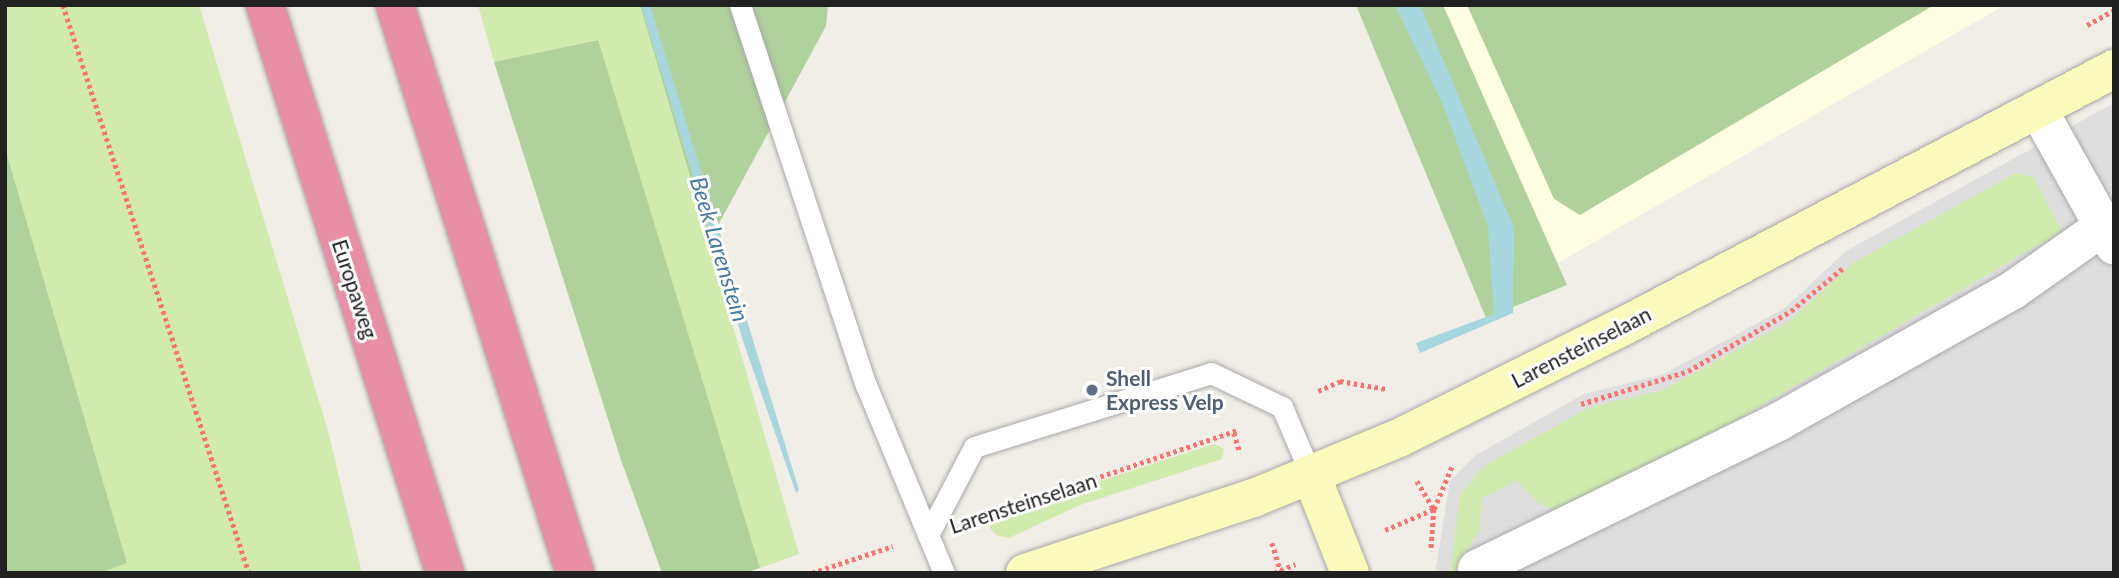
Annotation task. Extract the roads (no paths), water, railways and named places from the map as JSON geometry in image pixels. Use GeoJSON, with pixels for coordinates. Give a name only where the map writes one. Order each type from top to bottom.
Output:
{"type":"FeatureCollection","features":[{"type":"Feature","properties":{"kind":"highway","name":"Europaweg"},"geometry":{"type":"LineString","coordinates":[[265,5],[445,573]]}},
{"type":"Feature","properties":{"kind":"highway"},"geometry":{"type":"LineString","coordinates":[[395,5],[575,572]]}},
{"type":"Feature","properties":{"kind":"main road","name":"Larensteinselaan"},"geometry":{"type":"LineString","coordinates":[[1025,573],[1312,477],[1622,327],[2039,111],[2114,69]]}},
{"type":"Feature","properties":{"kind":"main road"},"geometry":{"type":"LineString","coordinates":[[1312,477],[1346,561]]}},
{"type":"Feature","properties":{"kind":"street"},"geometry":{"type":"LineString","coordinates":[[1477,569],[1780,421],[2109,236],[2039,111]]}},
{"type":"Feature","properties":{"kind":"lane"},"geometry":{"type":"LineString","coordinates":[[740,5],[866,385],[944,573]]}},
{"type":"Feature","properties":{"kind":"lane"},"geometry":{"type":"LineString","coordinates":[[928,535],[974,447],[1211,373],[1282,407],[1312,477]]}},
{"type":"Feature","properties":{"kind":"water","name":"Beek Larenstein"},"geometry":{"type":"Polygon","coordinates":[[[641,5],[650,5],[799,490],[796,493],[744,344],[641,5]]]}},
{"type":"Feature","properties":{"kind":"water"},"geometry":{"type":"Polygon","coordinates":[[[1395,5],[1420,5],[1514,228],[1513,313],[1420,353],[1416,343],[1494,314],[1488,227],[1443,105],[1395,5]]]}},
{"type":"Feature","properties":{"kind":"place","name":"Shell Express Velp"},"geometry":{"type":"Point","coordinates":[1092,390]}}]}
